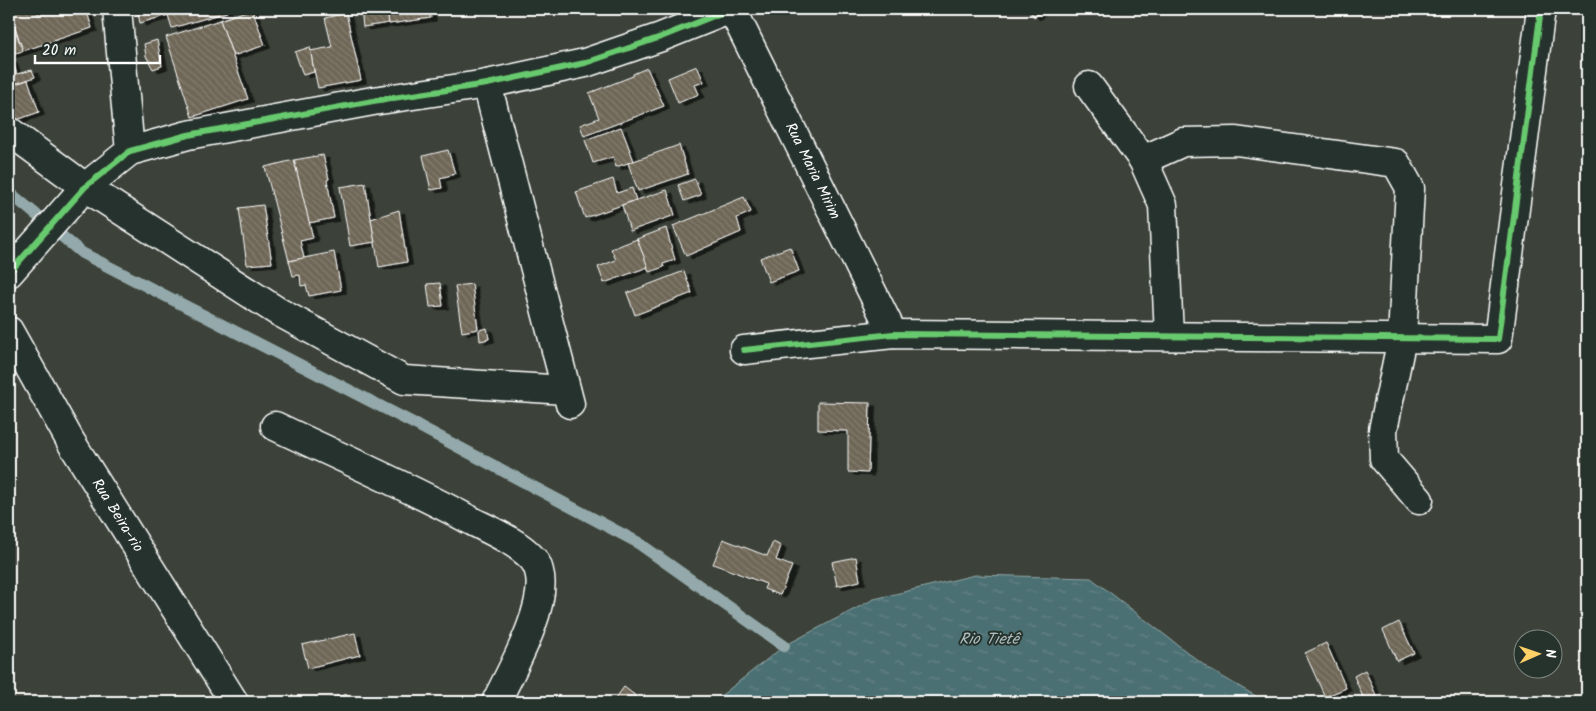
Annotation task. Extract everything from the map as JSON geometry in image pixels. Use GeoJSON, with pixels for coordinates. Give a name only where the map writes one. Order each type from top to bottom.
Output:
{"type":"FeatureCollection","features":[{"type":"Feature","properties":{"kind":"street"},"geometry":{"type":"LineString","coordinates":[[117,9],[130,151]]}},
{"type":"Feature","properties":{"kind":"street"},"geometry":{"type":"LineString","coordinates":[[10,272],[78,195],[130,151],[188,135],[374,101],[487,84],[584,63],[661,37],[732,9]]}},
{"type":"Feature","properties":{"kind":"street","name":"Rua Maria Mirim"},"geometry":{"type":"LineString","coordinates":[[732,9],[893,334]]}},
{"type":"Feature","properties":{"kind":"street"},"geometry":{"type":"LineString","coordinates":[[744,350],[893,334],[1498,339],[1541,9]]}},
{"type":"Feature","properties":{"kind":"street"},"geometry":{"type":"LineString","coordinates":[[9,131],[78,195],[277,311],[404,380],[568,397],[487,84]]}},
{"type":"Feature","properties":{"kind":"street"},"geometry":{"type":"LineString","coordinates":[[1090,86],[1143,160],[1163,205],[1169,336]]}},
{"type":"Feature","properties":{"kind":"street"},"geometry":{"type":"LineString","coordinates":[[1143,160],[1183,142],[1236,141],[1396,163],[1410,188],[1402,338],[1383,430],[1384,458],[1419,500]]}},
{"type":"Feature","properties":{"kind":"street","name":"Rua Beira-rio"},"geometry":{"type":"LineString","coordinates":[[9,331],[71,442],[233,699]]}},
{"type":"Feature","properties":{"kind":"street"},"geometry":{"type":"LineString","coordinates":[[275,426],[448,508],[511,542],[533,558],[539,570],[541,584],[537,604],[527,637],[496,702]]}},
{"type":"Feature","properties":{"kind":"water","name":"Rio Tietê"},"geometry":{"type":"Polygon","coordinates":[[[975,575],[1091,578],[1209,669],[1266,702],[713,702],[784,646],[874,599],[975,575]]]}},
{"type":"Feature","properties":{"kind":"building"},"geometry":{"type":"Polygon","coordinates":[[[9,9],[36,9],[38,14],[53,9],[86,9],[92,28],[23,51],[9,9]]]}},
{"type":"Feature","properties":{"kind":"building"},"geometry":{"type":"Polygon","coordinates":[[[137,9],[226,9],[227,12],[172,28],[168,15],[140,23],[137,9]]]}},
{"type":"Feature","properties":{"kind":"building"},"geometry":{"type":"Polygon","coordinates":[[[252,9],[265,45],[233,56],[220,20],[252,9]]]}},
{"type":"Feature","properties":{"kind":"building"},"geometry":{"type":"Polygon","coordinates":[[[361,9],[387,9],[389,23],[363,27],[361,9]]]}},
{"type":"Feature","properties":{"kind":"building"},"geometry":{"type":"Polygon","coordinates":[[[387,9],[429,9],[431,18],[389,24],[387,9]]]}},
{"type":"Feature","properties":{"kind":"building"},"geometry":{"type":"Polygon","coordinates":[[[475,9],[501,9],[501,10],[476,13],[475,9]]]}},
{"type":"Feature","properties":{"kind":"building"},"geometry":{"type":"Polygon","coordinates":[[[1028,9],[1045,9],[1034,17],[1028,9]]]}},
{"type":"Feature","properties":{"kind":"building"},"geometry":{"type":"Polygon","coordinates":[[[346,13],[361,80],[318,88],[310,51],[332,47],[325,18],[346,13]]]}},
{"type":"Feature","properties":{"kind":"building"},"geometry":{"type":"Polygon","coordinates":[[[11,20],[23,51],[9,55],[9,21],[11,20]]]}},
{"type":"Feature","properties":{"kind":"building"},"geometry":{"type":"Polygon","coordinates":[[[220,20],[248,99],[192,117],[166,37],[220,20]]]}},
{"type":"Feature","properties":{"kind":"building"},"geometry":{"type":"Polygon","coordinates":[[[157,40],[162,66],[153,69],[146,56],[144,44],[157,40]]]}},
{"type":"Feature","properties":{"kind":"building"},"geometry":{"type":"Polygon","coordinates":[[[310,47],[314,72],[303,75],[295,52],[310,47]]]}},
{"type":"Feature","properties":{"kind":"building"},"geometry":{"type":"Polygon","coordinates":[[[11,59],[17,74],[32,70],[35,77],[9,86],[9,60],[11,59]]]}},
{"type":"Feature","properties":{"kind":"building"},"geometry":{"type":"Polygon","coordinates":[[[697,66],[704,82],[695,85],[699,94],[678,103],[668,78],[697,66]]]}},
{"type":"Feature","properties":{"kind":"building"},"geometry":{"type":"Polygon","coordinates":[[[647,68],[664,106],[584,136],[580,125],[599,118],[589,93],[633,76],[633,74],[647,68]]]}},
{"type":"Feature","properties":{"kind":"building"},"geometry":{"type":"Polygon","coordinates":[[[28,80],[39,112],[14,121],[9,107],[9,86],[28,80]]]}},
{"type":"Feature","properties":{"kind":"building"},"geometry":{"type":"Polygon","coordinates":[[[621,127],[634,161],[616,167],[613,157],[593,163],[585,140],[621,127]]]}},
{"type":"Feature","properties":{"kind":"building"},"geometry":{"type":"Polygon","coordinates":[[[679,145],[688,174],[638,191],[628,163],[679,145]]]}},
{"type":"Feature","properties":{"kind":"building"},"geometry":{"type":"Polygon","coordinates":[[[448,150],[455,174],[440,178],[442,188],[431,190],[423,156],[448,150]]]}},
{"type":"Feature","properties":{"kind":"building"},"geometry":{"type":"Polygon","coordinates":[[[323,155],[329,179],[327,180],[334,218],[309,223],[294,160],[323,155]]]}},
{"type":"Feature","properties":{"kind":"building"},"geometry":{"type":"Polygon","coordinates":[[[294,160],[313,238],[300,241],[304,258],[289,261],[265,167],[294,160]]]}},
{"type":"Feature","properties":{"kind":"building"},"geometry":{"type":"Polygon","coordinates":[[[613,179],[617,193],[632,188],[636,200],[585,218],[576,192],[613,179]]]}},
{"type":"Feature","properties":{"kind":"building"},"geometry":{"type":"Polygon","coordinates":[[[695,179],[701,195],[684,201],[678,185],[695,179]]]}},
{"type":"Feature","properties":{"kind":"building"},"geometry":{"type":"Polygon","coordinates":[[[365,183],[375,242],[350,246],[340,187],[365,183]]]}},
{"type":"Feature","properties":{"kind":"building"},"geometry":{"type":"Polygon","coordinates":[[[667,190],[675,215],[630,231],[622,205],[667,190]]]}},
{"type":"Feature","properties":{"kind":"building"},"geometry":{"type":"Polygon","coordinates":[[[744,197],[751,212],[737,218],[741,232],[686,256],[673,226],[744,197]]]}},
{"type":"Feature","properties":{"kind":"building"},"geometry":{"type":"Polygon","coordinates":[[[263,205],[272,263],[247,265],[239,208],[263,205]]]}},
{"type":"Feature","properties":{"kind":"building"},"geometry":{"type":"Polygon","coordinates":[[[399,210],[407,262],[379,267],[371,219],[399,210]]]}},
{"type":"Feature","properties":{"kind":"building"},"geometry":{"type":"Polygon","coordinates":[[[666,228],[675,260],[663,264],[664,267],[649,272],[637,239],[666,228]]]}},
{"type":"Feature","properties":{"kind":"building"},"geometry":{"type":"Polygon","coordinates":[[[637,239],[648,267],[604,283],[598,267],[616,260],[611,249],[637,239]]]}},
{"type":"Feature","properties":{"kind":"building"},"geometry":{"type":"Polygon","coordinates":[[[790,247],[799,271],[769,282],[760,258],[790,247]]]}},
{"type":"Feature","properties":{"kind":"building"},"geometry":{"type":"Polygon","coordinates":[[[334,252],[341,290],[309,296],[306,285],[301,286],[300,275],[293,276],[289,261],[334,252]]]}},
{"type":"Feature","properties":{"kind":"building"},"geometry":{"type":"Polygon","coordinates":[[[684,271],[692,293],[635,315],[627,293],[684,271]]]}},
{"type":"Feature","properties":{"kind":"building"},"geometry":{"type":"Polygon","coordinates":[[[440,283],[443,306],[430,307],[427,284],[440,283]]]}},
{"type":"Feature","properties":{"kind":"building"},"geometry":{"type":"Polygon","coordinates":[[[472,284],[478,329],[462,332],[455,286],[472,284]]]}},
{"type":"Feature","properties":{"kind":"building"},"geometry":{"type":"Polygon","coordinates":[[[487,328],[489,339],[480,341],[479,330],[487,328]]]}},
{"type":"Feature","properties":{"kind":"building"},"geometry":{"type":"Polygon","coordinates":[[[818,402],[870,403],[868,473],[848,472],[848,431],[818,430],[818,402]]]}},
{"type":"Feature","properties":{"kind":"building"},"geometry":{"type":"Polygon","coordinates":[[[723,539],[767,556],[773,542],[781,546],[776,560],[792,566],[780,595],[764,589],[766,584],[713,564],[723,539]]]}},
{"type":"Feature","properties":{"kind":"building"},"geometry":{"type":"Polygon","coordinates":[[[856,557],[860,581],[837,586],[832,562],[856,557]]]}},
{"type":"Feature","properties":{"kind":"building"},"geometry":{"type":"Polygon","coordinates":[[[1399,622],[1414,653],[1397,661],[1383,630],[1399,622]]]}},
{"type":"Feature","properties":{"kind":"building"},"geometry":{"type":"Polygon","coordinates":[[[355,633],[360,655],[308,668],[302,645],[355,633]]]}},
{"type":"Feature","properties":{"kind":"building"},"geometry":{"type":"Polygon","coordinates":[[[1326,643],[1346,688],[1325,697],[1305,653],[1326,643]]]}},
{"type":"Feature","properties":{"kind":"building"},"geometry":{"type":"Polygon","coordinates":[[[1365,670],[1379,702],[1365,702],[1354,676],[1365,670]]]}},
{"type":"Feature","properties":{"kind":"building"},"geometry":{"type":"Polygon","coordinates":[[[624,687],[636,696],[632,702],[613,702],[624,687]]]}},
{"type":"Feature","properties":{"kind":"building"},"geometry":{"type":"Polygon","coordinates":[[[347,694],[349,702],[323,702],[323,701],[347,694]]]}},
{"type":"Feature","properties":{"kind":"waterway"},"geometry":{"type":"LineString","coordinates":[[9,192],[82,253],[417,425],[637,542],[784,646]]}},
{"type":"Feature","properties":{"kind":"cycle path"},"geometry":{"type":"LineString","coordinates":[[9,273],[85,187],[130,151],[188,135],[373,101],[487,84],[585,63],[661,37],[731,9]]}},
{"type":"Feature","properties":{"kind":"cycle path"},"geometry":{"type":"LineString","coordinates":[[744,350],[893,334],[1498,339],[1541,9]]}}]}
